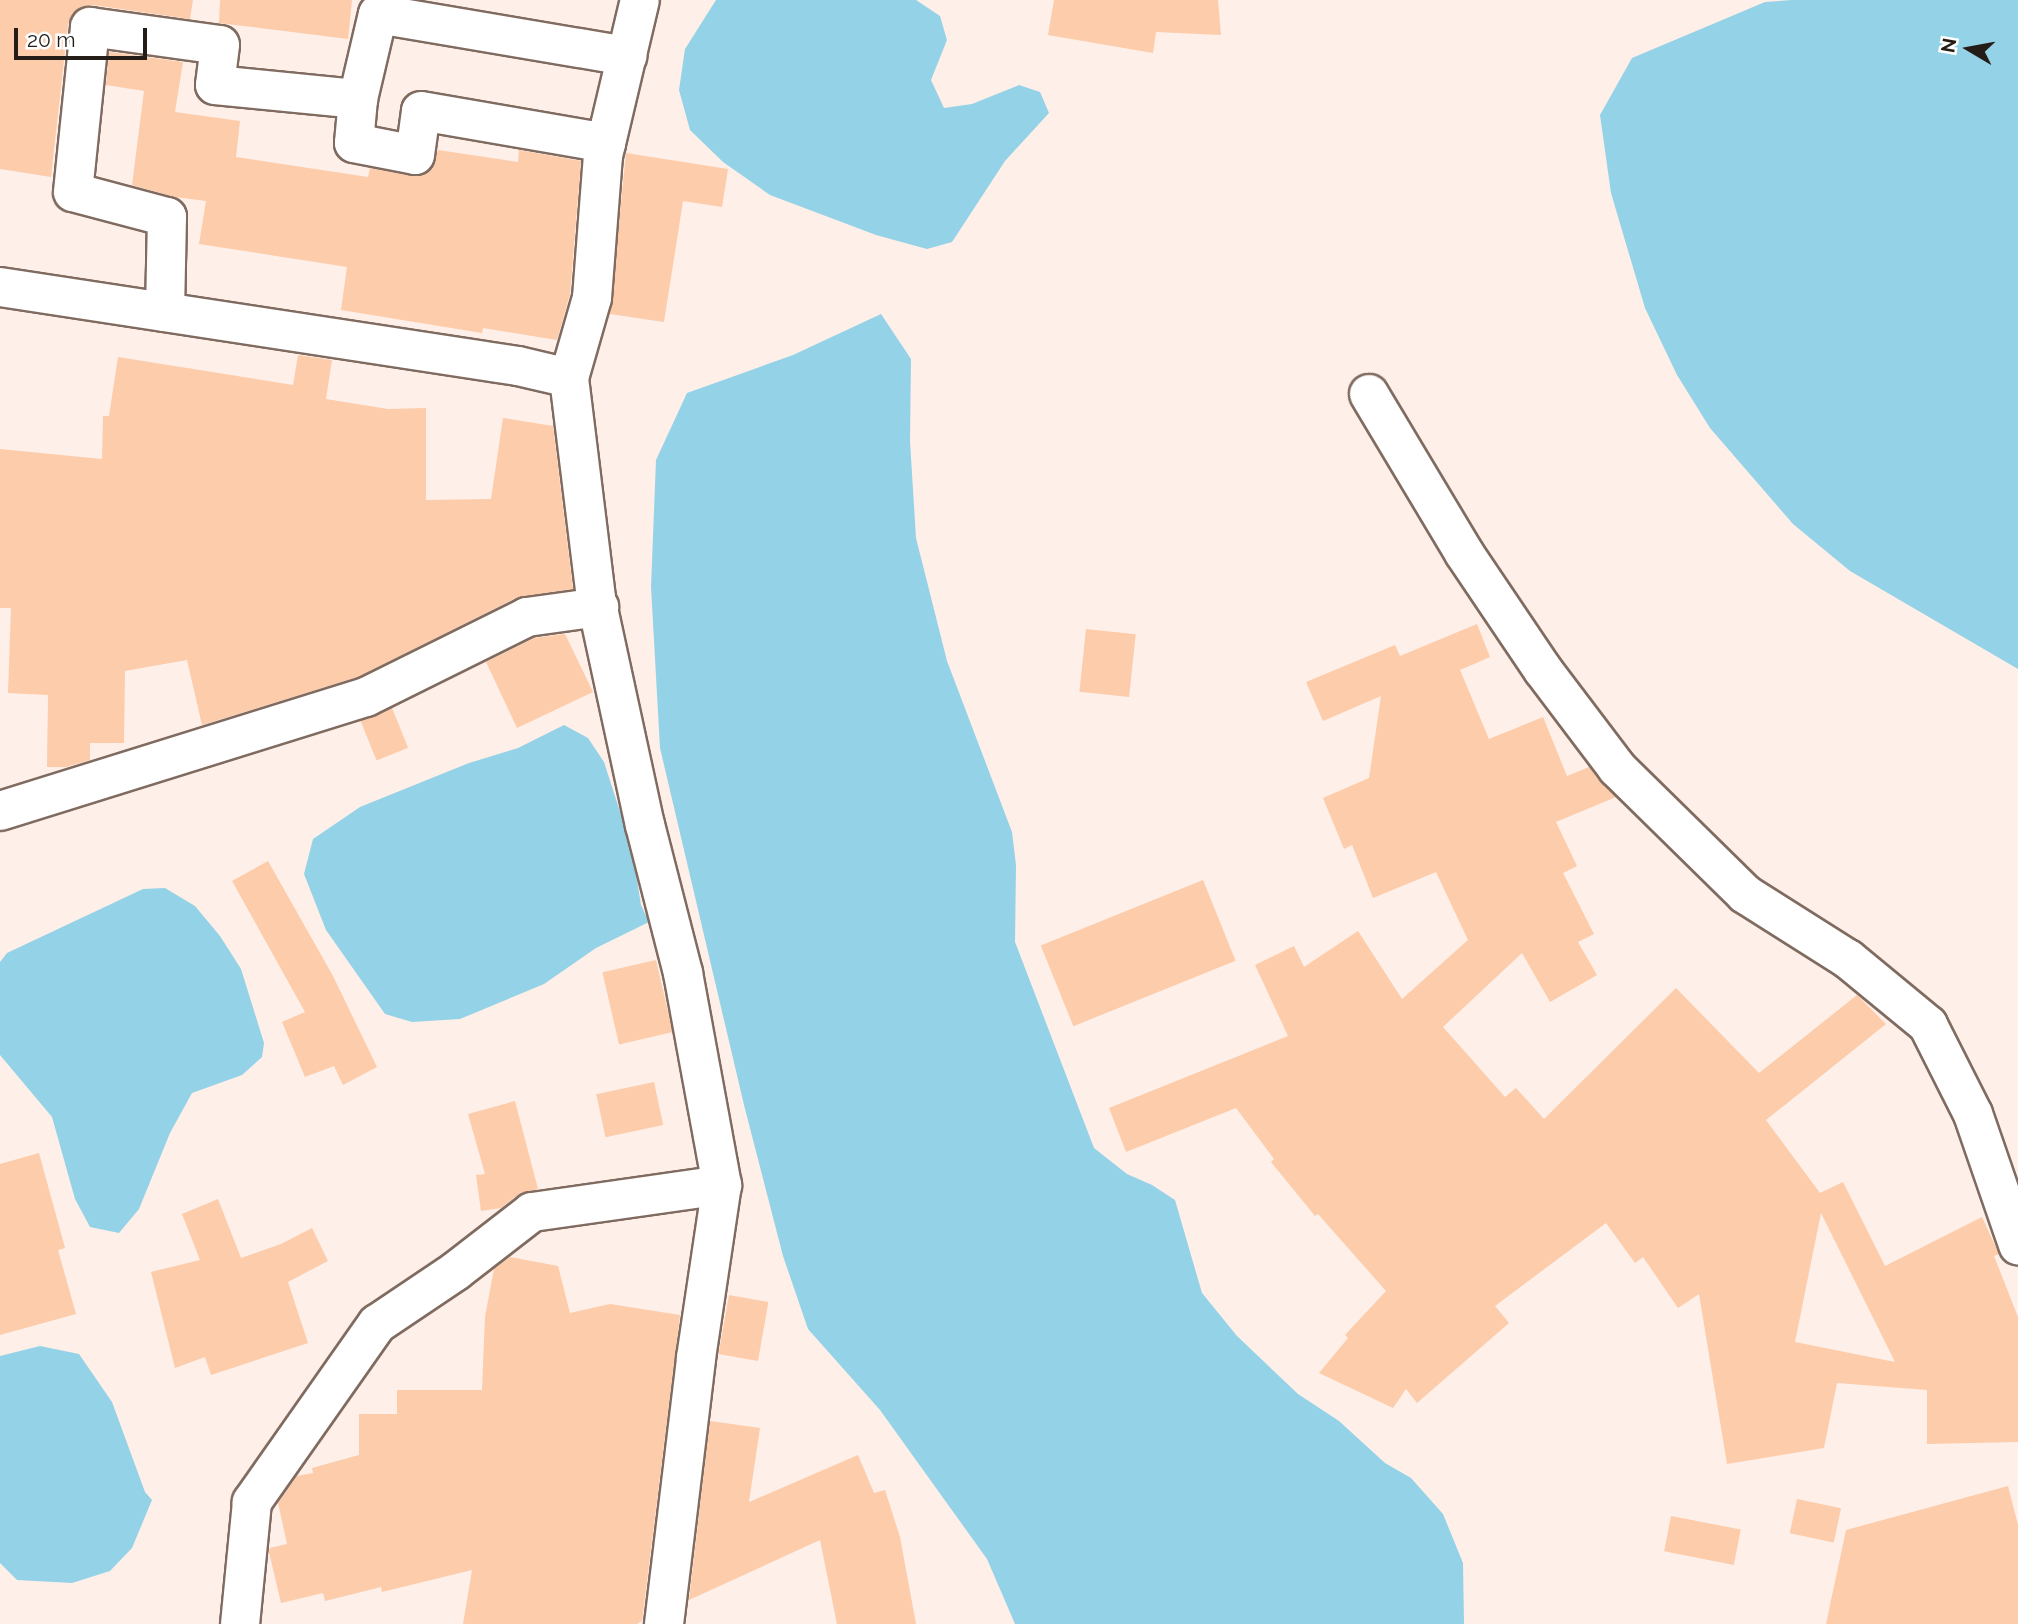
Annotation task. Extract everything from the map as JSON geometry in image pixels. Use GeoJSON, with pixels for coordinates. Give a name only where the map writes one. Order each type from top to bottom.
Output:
{"type":"FeatureCollection","features":[{"type":"Feature","properties":{"kind":"street"},"geometry":{"type":"LineString","coordinates":[[640,0],[607,142],[593,298],[569,378],[599,607],[645,825],[683,973],[722,1185],[696,1358],[664,1624]]}},
{"type":"Feature","properties":{"kind":"street"},"geometry":{"type":"LineString","coordinates":[[607,142],[421,111],[415,155],[354,143],[358,99],[380,7],[627,56]]}},
{"type":"Feature","properties":{"kind":"street"},"geometry":{"type":"LineString","coordinates":[[164,312],[167,217],[73,192],[90,27],[220,45],[215,85],[358,99]]}},
{"type":"Feature","properties":{"kind":"street"},"geometry":{"type":"LineString","coordinates":[[0,287],[517,366],[569,378]]}},
{"type":"Feature","properties":{"kind":"street"},"geometry":{"type":"LineString","coordinates":[[1369,394],[1464,553],[1543,670],[1617,768],[1745,894],[1848,959],[1928,1025],[1973,1114],[2018,1245]]}},
{"type":"Feature","properties":{"kind":"street"},"geometry":{"type":"LineString","coordinates":[[0,811],[366,697],[527,617],[599,607]]}},
{"type":"Feature","properties":{"kind":"street"},"geometry":{"type":"LineString","coordinates":[[240,1624],[252,1503],[377,1324],[456,1271],[532,1213],[722,1185]]}},
{"type":"Feature","properties":{"kind":"water"},"geometry":{"type":"Polygon","coordinates":[[[716,0],[916,0],[940,16],[947,40],[931,80],[944,108],[972,104],[1019,85],[1040,92],[1049,113],[1005,161],[952,242],[927,249],[876,235],[770,195],[723,162],[690,130],[679,90],[685,49],[716,0]]]}},
{"type":"Feature","properties":{"kind":"water"},"geometry":{"type":"Polygon","coordinates":[[[2018,0],[2018,669],[1850,571],[1793,524],[1710,428],[1677,375],[1645,308],[1611,193],[1600,115],[1632,58],[1765,2],[2018,0]]]}},
{"type":"Feature","properties":{"kind":"water"},"geometry":{"type":"Polygon","coordinates":[[[881,314],[911,359],[910,441],[916,538],[947,661],[1012,832],[1016,865],[1015,942],[1094,1148],[1127,1174],[1152,1185],[1175,1200],[1202,1293],[1237,1336],[1298,1394],[1339,1421],[1385,1463],[1411,1478],[1443,1514],[1463,1563],[1464,1624],[1015,1624],[987,1559],[880,1410],[808,1329],[783,1256],[744,1105],[660,748],[651,587],[656,460],[687,393],[793,355],[881,314]]]}},
{"type":"Feature","properties":{"kind":"water"},"geometry":{"type":"Polygon","coordinates":[[[564,725],[588,738],[604,762],[632,849],[641,905],[649,922],[596,948],[544,984],[460,1019],[412,1022],[385,1014],[326,930],[304,874],[313,839],[360,807],[469,763],[518,748],[564,725]]]}},
{"type":"Feature","properties":{"kind":"water"},"geometry":{"type":"Polygon","coordinates":[[[165,888],[195,906],[220,936],[241,969],[264,1043],[262,1057],[242,1075],[192,1093],[170,1133],[139,1209],[119,1233],[90,1227],[75,1199],[52,1117],[0,1055],[0,962],[7,953],[143,889],[165,888]]]}},
{"type":"Feature","properties":{"kind":"water"},"geometry":{"type":"Polygon","coordinates":[[[40,1346],[79,1354],[112,1402],[145,1492],[152,1500],[132,1548],[110,1571],[72,1583],[17,1580],[0,1563],[0,1356],[40,1346]]]}},
{"type":"Feature","properties":{"kind":"building"},"geometry":{"type":"Polygon","coordinates":[[[0,0],[193,0],[190,19],[93,5],[82,7],[73,13],[68,25],[51,177],[0,169],[0,0]]]}},
{"type":"Feature","properties":{"kind":"building"},"geometry":{"type":"Polygon","coordinates":[[[220,0],[352,0],[348,39],[219,23],[220,0]]]}},
{"type":"Feature","properties":{"kind":"building"},"geometry":{"type":"Polygon","coordinates":[[[1054,0],[1218,0],[1221,35],[1156,32],[1153,53],[1048,35],[1054,0]]]}},
{"type":"Feature","properties":{"kind":"building"},"geometry":{"type":"Polygon","coordinates":[[[109,52],[183,62],[175,112],[240,121],[236,157],[368,177],[370,168],[411,176],[423,175],[432,168],[438,150],[518,162],[519,150],[581,161],[570,294],[557,340],[483,328],[482,333],[341,310],[347,267],[199,244],[206,201],[175,197],[132,185],[144,91],[106,85],[109,52]]]}},
{"type":"Feature","properties":{"kind":"building"},"geometry":{"type":"Polygon","coordinates":[[[626,153],[728,169],[722,207],[683,201],[664,322],[610,314],[626,153]]]}},
{"type":"Feature","properties":{"kind":"building"},"geometry":{"type":"Polygon","coordinates":[[[298,355],[332,360],[326,399],[388,409],[426,408],[426,500],[491,499],[503,418],[553,426],[573,589],[518,597],[358,677],[202,725],[187,660],[125,671],[124,743],[90,743],[90,760],[66,767],[47,767],[48,695],[8,693],[11,608],[0,608],[0,449],[102,459],[103,416],[109,416],[118,357],[293,385],[298,355]]]}},
{"type":"Feature","properties":{"kind":"building"},"geometry":{"type":"Polygon","coordinates":[[[1477,624],[1490,657],[1460,670],[1489,739],[1543,717],[1567,776],[1589,767],[1616,797],[1556,822],[1577,866],[1563,873],[1594,934],[1578,942],[1597,975],[1550,1002],[1522,953],[1443,1027],[1505,1097],[1516,1088],[1544,1119],[1676,988],[1759,1073],[1857,995],[1886,1024],[1766,1120],[1820,1193],[1843,1182],[1885,1266],[1982,1217],[1999,1254],[1994,1256],[2018,1317],[2018,1442],[1927,1444],[1927,1390],[1837,1383],[1824,1448],[1727,1464],[1699,1294],[1678,1308],[1643,1257],[1635,1263],[1606,1223],[1495,1306],[1509,1323],[1417,1403],[1406,1389],[1393,1408],[1319,1373],[1348,1338],[1345,1335],[1386,1291],[1318,1214],[1315,1216],[1271,1162],[1274,1159],[1236,1108],[1126,1152],[1109,1108],[1288,1036],[1255,965],[1294,946],[1304,967],[1358,931],[1402,999],[1468,940],[1436,872],[1373,898],[1352,845],[1344,849],[1323,798],[1369,778],[1381,696],[1323,721],[1306,682],[1395,645],[1400,656],[1477,624]],[[1821,1213],[1795,1342],[1895,1362],[1821,1213]]]}},
{"type":"Feature","properties":{"kind":"building"},"geometry":{"type":"Polygon","coordinates":[[[1086,629],[1136,634],[1129,697],[1079,692],[1086,629]]]}},
{"type":"Feature","properties":{"kind":"building"},"geometry":{"type":"Polygon","coordinates":[[[565,634],[593,692],[517,728],[486,662],[534,638],[565,634]]]}},
{"type":"Feature","properties":{"kind":"building"},"geometry":{"type":"Polygon","coordinates":[[[392,708],[408,748],[377,761],[360,721],[392,708]]]}},
{"type":"Feature","properties":{"kind":"building"},"geometry":{"type":"Polygon","coordinates":[[[268,861],[333,976],[377,1067],[343,1085],[334,1066],[305,1077],[282,1022],[305,1012],[232,881],[268,861]]]}},
{"type":"Feature","properties":{"kind":"building"},"geometry":{"type":"Polygon","coordinates":[[[1203,880],[1236,961],[1073,1026],[1041,946],[1203,880]]]}},
{"type":"Feature","properties":{"kind":"building"},"geometry":{"type":"Polygon","coordinates":[[[656,960],[673,1032],[619,1044],[602,972],[656,960]]]}},
{"type":"Feature","properties":{"kind":"building"},"geometry":{"type":"Polygon","coordinates":[[[654,1082],[663,1125],[605,1137],[596,1094],[654,1082]]]}},
{"type":"Feature","properties":{"kind":"building"},"geometry":{"type":"Polygon","coordinates":[[[515,1101],[538,1189],[519,1194],[501,1208],[481,1211],[476,1175],[485,1174],[468,1114],[515,1101]]]}},
{"type":"Feature","properties":{"kind":"building"},"geometry":{"type":"Polygon","coordinates":[[[39,1153],[65,1248],[58,1250],[76,1314],[0,1335],[0,1164],[39,1153]]]}},
{"type":"Feature","properties":{"kind":"building"},"geometry":{"type":"Polygon","coordinates":[[[218,1199],[241,1258],[281,1244],[312,1228],[328,1261],[288,1282],[308,1343],[211,1375],[205,1357],[175,1368],[151,1272],[200,1260],[182,1214],[218,1199]]]}},
{"type":"Feature","properties":{"kind":"building"},"geometry":{"type":"Polygon","coordinates":[[[510,1257],[558,1266],[570,1313],[610,1304],[680,1315],[642,1621],[637,1624],[463,1624],[472,1570],[382,1592],[381,1587],[325,1601],[323,1593],[281,1603],[269,1552],[270,1548],[287,1544],[278,1503],[297,1476],[313,1473],[312,1468],[359,1455],[359,1414],[397,1414],[397,1390],[482,1390],[485,1317],[494,1269],[510,1257]]]}},
{"type":"Feature","properties":{"kind":"building"},"geometry":{"type":"Polygon","coordinates":[[[729,1295],[768,1302],[758,1361],[719,1354],[729,1295]]]}},
{"type":"Feature","properties":{"kind":"building"},"geometry":{"type":"Polygon","coordinates":[[[710,1421],[760,1428],[749,1502],[858,1455],[874,1493],[885,1490],[900,1537],[916,1624],[837,1624],[820,1540],[689,1600],[710,1421]]]}},
{"type":"Feature","properties":{"kind":"building"},"geometry":{"type":"Polygon","coordinates":[[[2008,1486],[2018,1525],[2018,1624],[1826,1624],[1846,1530],[2008,1486]]]}},
{"type":"Feature","properties":{"kind":"building"},"geometry":{"type":"Polygon","coordinates":[[[1797,1499],[1841,1508],[1834,1543],[1790,1533],[1797,1499]]]}},
{"type":"Feature","properties":{"kind":"building"},"geometry":{"type":"Polygon","coordinates":[[[1671,1516],[1741,1530],[1734,1565],[1664,1551],[1671,1516]]]}}]}
